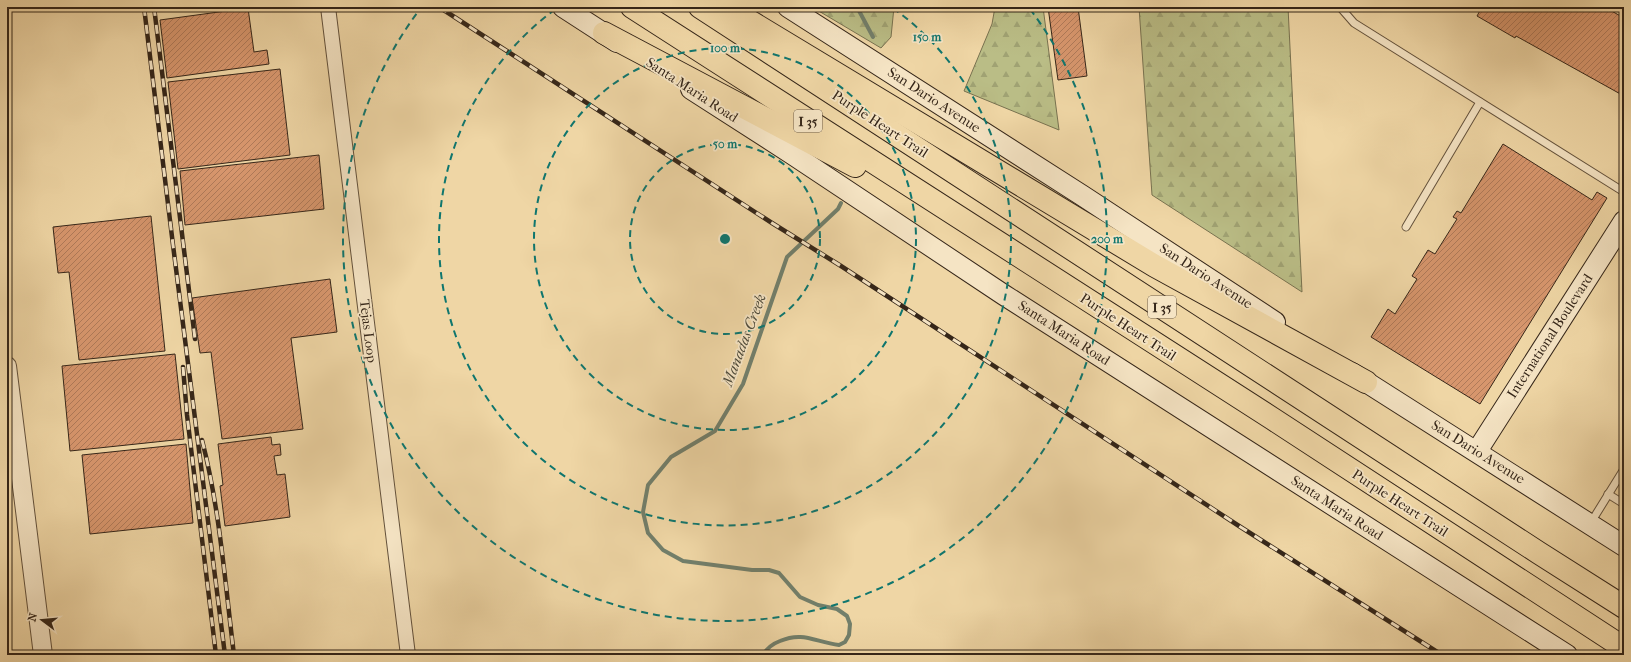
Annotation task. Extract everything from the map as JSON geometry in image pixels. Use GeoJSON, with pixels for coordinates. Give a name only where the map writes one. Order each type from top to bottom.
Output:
{"type":"FeatureCollection","features":[{"type":"Feature","properties":{"kind":"highway","name":"Purple Heart Trail"},"geometry":{"type":"LineString","coordinates":[[632,7],[1273,419],[1624,648]]}},
{"type":"Feature","properties":{"kind":"highway","name":"Purple Heart Trail"},"geometry":{"type":"LineString","coordinates":[[700,7],[1532,549],[1624,607]]}},
{"type":"Feature","properties":{"kind":"highway"},"geometry":{"type":"LineString","coordinates":[[718,7],[746,19],[1155,266],[1366,382]]}},
{"type":"Feature","properties":{"kind":"highway"},"geometry":{"type":"LineString","coordinates":[[604,33],[985,235]]}},
{"type":"Feature","properties":{"kind":"main road","name":"Santa Maria Road"},"geometry":{"type":"LineString","coordinates":[[563,7],[792,154],[1004,295],[1567,655]]}},
{"type":"Feature","properties":{"kind":"main road","name":"San Dario Avenue"},"geometry":{"type":"LineString","coordinates":[[788,7],[1083,196],[1366,382],[1477,451],[1624,546]]}},
{"type":"Feature","properties":{"kind":"main road","name":"International Boulevard"},"geometry":{"type":"LineString","coordinates":[[1477,451],[1624,221]]}},
{"type":"Feature","properties":{"kind":"street","name":"Tejas Loop"},"geometry":{"type":"LineString","coordinates":[[328,7],[408,655]]}},
{"type":"Feature","properties":{"kind":"street"},"geometry":{"type":"LineString","coordinates":[[7,366],[43,655]]}},
{"type":"Feature","properties":{"kind":"lane"},"geometry":{"type":"LineString","coordinates":[[1340,7],[1354,23],[1624,192]]}},
{"type":"Feature","properties":{"kind":"lane"},"geometry":{"type":"LineString","coordinates":[[1406,227],[1480,102]]}},
{"type":"Feature","properties":{"kind":"lane"},"geometry":{"type":"LineString","coordinates":[[1590,524],[1624,469]]}},
{"type":"Feature","properties":{"kind":"lane"},"geometry":{"type":"LineString","coordinates":[[1608,494],[1624,504]]}},
{"type":"Feature","properties":{"kind":"green space"},"geometry":{"type":"Polygon","coordinates":[[[812,7],[894,7],[891,37],[881,48],[812,7]]]}},
{"type":"Feature","properties":{"kind":"green space"},"geometry":{"type":"Polygon","coordinates":[[[995,7],[1043,7],[1059,130],[964,91],[992,24],[995,7]]]}},
{"type":"Feature","properties":{"kind":"green space"},"geometry":{"type":"Polygon","coordinates":[[[1139,7],[1288,7],[1302,292],[1152,195],[1139,7]]]}},
{"type":"Feature","properties":{"kind":"building"},"geometry":{"type":"Polygon","coordinates":[[[1048,7],[1078,7],[1087,76],[1058,80],[1048,7]]]}},
{"type":"Feature","properties":{"kind":"building"},"geometry":{"type":"Polygon","coordinates":[[[1482,7],[1609,7],[1608,9],[1624,18],[1624,96],[1477,16],[1482,7]]]}},
{"type":"Feature","properties":{"kind":"building"},"geometry":{"type":"Polygon","coordinates":[[[248,8],[254,52],[267,50],[269,64],[167,78],[160,20],[248,8]]]}},
{"type":"Feature","properties":{"kind":"building"},"geometry":{"type":"Polygon","coordinates":[[[280,69],[290,155],[178,169],[168,82],[280,69]]]}},
{"type":"Feature","properties":{"kind":"building"},"geometry":{"type":"Polygon","coordinates":[[[1503,144],[1592,200],[1597,192],[1607,198],[1480,404],[1371,337],[1388,309],[1395,314],[1417,279],[1412,276],[1428,250],[1435,254],[1457,219],[1453,217],[1457,211],[1461,213],[1503,144]]]}},
{"type":"Feature","properties":{"kind":"building"},"geometry":{"type":"Polygon","coordinates":[[[319,155],[324,209],[185,225],[180,171],[319,155]]]}},
{"type":"Feature","properties":{"kind":"building"},"geometry":{"type":"Polygon","coordinates":[[[151,216],[165,351],[79,360],[69,272],[58,273],[53,227],[151,216]]]}},
{"type":"Feature","properties":{"kind":"building"},"geometry":{"type":"Polygon","coordinates":[[[330,279],[337,332],[291,338],[303,429],[222,439],[211,352],[200,353],[192,298],[330,279]]]}},
{"type":"Feature","properties":{"kind":"building"},"geometry":{"type":"Polygon","coordinates":[[[175,354],[184,439],[70,451],[62,366],[175,354]]]}},
{"type":"Feature","properties":{"kind":"building"},"geometry":{"type":"Polygon","coordinates":[[[271,437],[272,445],[280,444],[281,455],[274,456],[277,475],[285,474],[290,517],[225,526],[220,486],[223,485],[218,444],[271,437]]]}},
{"type":"Feature","properties":{"kind":"building"},"geometry":{"type":"Polygon","coordinates":[[[186,444],[193,523],[90,534],[82,455],[186,444]]]}},
{"type":"Feature","properties":{"kind":"waterway","name":"Manadas Creek"},"geometry":{"type":"LineString","coordinates":[[857,7],[873,37]]}},
{"type":"Feature","properties":{"kind":"waterway","name":"Manadas Creek"},"geometry":{"type":"LineString","coordinates":[[763,655],[768,648],[775,643],[788,638],[802,637],[839,645],[845,642],[849,635],[850,624],[847,616],[837,609],[818,605],[800,597],[779,573],[769,570],[752,570],[683,561],[663,550],[648,533],[643,512],[648,485],[671,457],[715,431],[743,384],[787,257],[838,209],[841,203]]}},
{"type":"Feature","properties":{"kind":"railway"},"geometry":{"type":"LineString","coordinates":[[144,7],[225,655]]}},
{"type":"Feature","properties":{"kind":"railway"},"geometry":{"type":"LineString","coordinates":[[154,7],[195,339]]}},
{"type":"Feature","properties":{"kind":"railway"},"geometry":{"type":"LineString","coordinates":[[439,7],[772,223],[841,266],[1239,526],[1442,655]]}},
{"type":"Feature","properties":{"kind":"railway"},"geometry":{"type":"LineString","coordinates":[[183,367],[187,415],[216,655]]}},
{"type":"Feature","properties":{"kind":"railway"},"geometry":{"type":"LineString","coordinates":[[202,440],[218,520],[234,655]]}}]}
